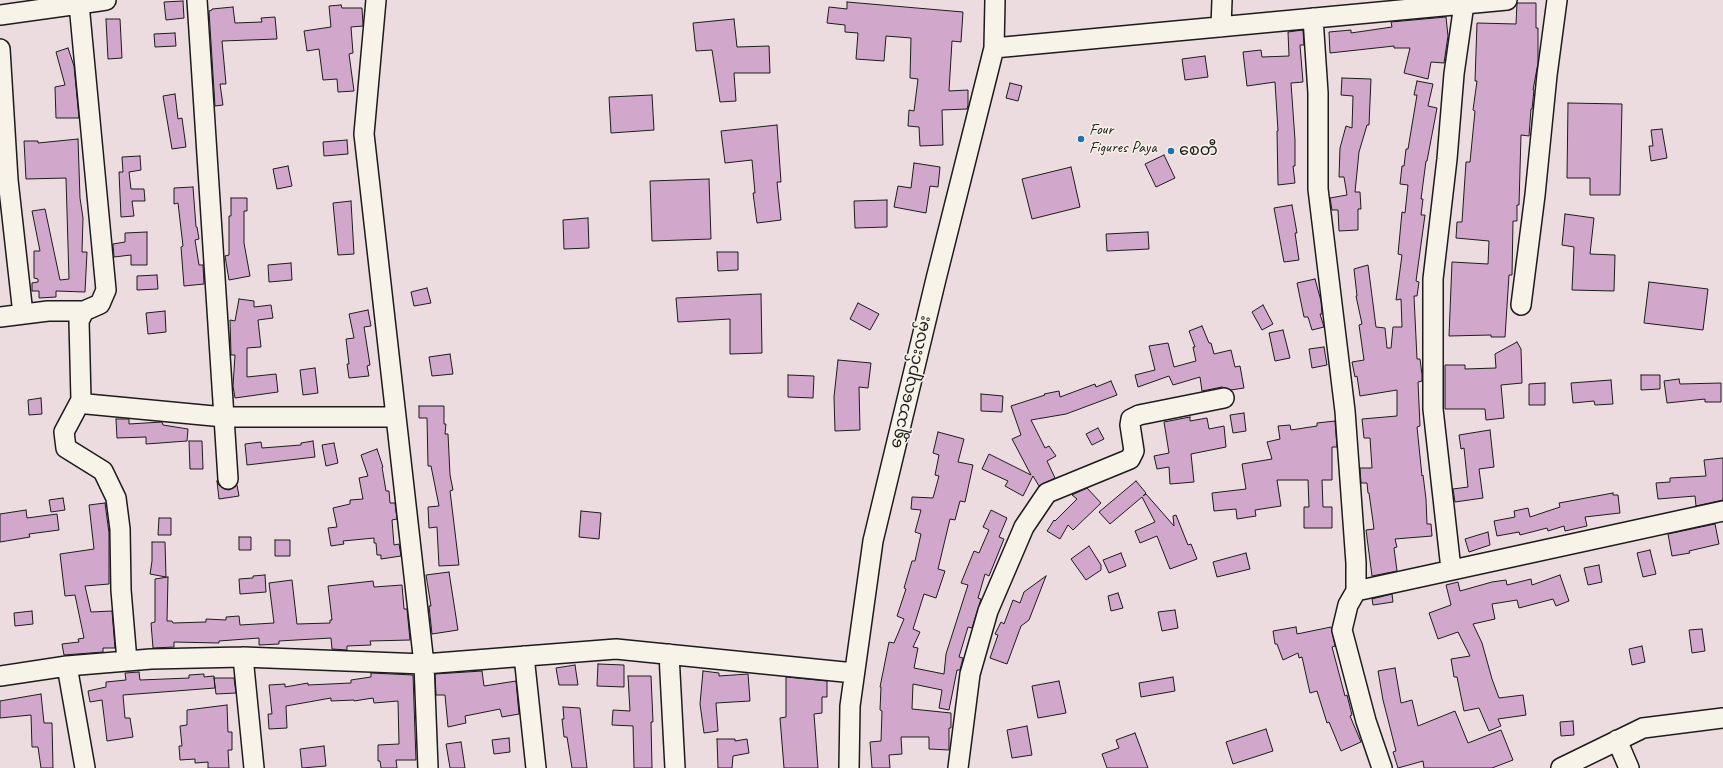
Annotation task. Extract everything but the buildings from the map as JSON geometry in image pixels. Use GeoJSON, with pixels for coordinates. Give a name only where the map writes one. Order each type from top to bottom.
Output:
{"type":"FeatureCollection","features":[{"type":"Feature","properties":{"kind":"street"},"geometry":{"type":"LineString","coordinates":[[0,15],[106,0]]}},
{"type":"Feature","properties":{"kind":"street"},"geometry":{"type":"LineString","coordinates":[[197,0],[228,479]]}},
{"type":"Feature","properties":{"kind":"street"},"geometry":{"type":"LineString","coordinates":[[376,0],[364,134],[424,664],[428,768]]}},
{"type":"Feature","properties":{"kind":"street","name":"ရွှေသာလျောင်းလမ်း"},"geometry":{"type":"LineString","coordinates":[[849,768],[850,706],[873,541],[934,286],[994,48],[995,0]]}},
{"type":"Feature","properties":{"kind":"street"},"geometry":{"type":"LineString","coordinates":[[1221,27],[1222,0]]}},
{"type":"Feature","properties":{"kind":"street"},"geometry":{"type":"LineString","coordinates":[[994,48],[1507,0]]}},
{"type":"Feature","properties":{"kind":"street"},"geometry":{"type":"LineString","coordinates":[[1521,305],[1557,0]]}},
{"type":"Feature","properties":{"kind":"street"},"geometry":{"type":"LineString","coordinates":[[0,316],[48,311],[84,311],[100,304],[106,290],[79,4]]}},
{"type":"Feature","properties":{"kind":"street"},"geometry":{"type":"LineString","coordinates":[[1451,569],[1432,409],[1433,279],[1447,159],[1454,74],[1464,4]]}},
{"type":"Feature","properties":{"kind":"street"},"geometry":{"type":"LineString","coordinates":[[1313,18],[1318,93],[1318,189],[1345,412],[1356,563],[1356,591],[1348,605],[1342,630],[1366,721],[1382,768]]}},
{"type":"Feature","properties":{"kind":"street"},"geometry":{"type":"LineString","coordinates":[[0,49],[8,180],[23,314]]}},
{"type":"Feature","properties":{"kind":"street"},"geometry":{"type":"LineString","coordinates":[[84,311],[79,321],[81,400],[64,432],[66,448],[102,471],[116,498],[120,529],[120,590],[127,661]]}},
{"type":"Feature","properties":{"kind":"street"},"geometry":{"type":"LineString","coordinates":[[958,768],[970,674],[988,610],[1024,527],[1047,493],[1130,459],[1134,451],[1130,426],[1131,419],[1139,415],[1224,398]]}},
{"type":"Feature","properties":{"kind":"street"},"geometry":{"type":"LineString","coordinates":[[81,400],[87,404],[224,417],[396,417]]}},
{"type":"Feature","properties":{"kind":"street"},"geometry":{"type":"LineString","coordinates":[[1356,591],[1451,569],[1582,543],[1723,511]]}},
{"type":"Feature","properties":{"kind":"street"},"geometry":{"type":"LineString","coordinates":[[0,676],[67,666],[127,661],[243,657],[424,664],[616,649],[854,673]]}},
{"type":"Feature","properties":{"kind":"street"},"geometry":{"type":"LineString","coordinates":[[669,654],[675,768]]}},
{"type":"Feature","properties":{"kind":"street"},"geometry":{"type":"LineString","coordinates":[[524,656],[536,768]]}},
{"type":"Feature","properties":{"kind":"street"},"geometry":{"type":"LineString","coordinates":[[243,657],[254,768]]}},
{"type":"Feature","properties":{"kind":"street"},"geometry":{"type":"LineString","coordinates":[[67,666],[85,768]]}},
{"type":"Feature","properties":{"kind":"street"},"geometry":{"type":"LineString","coordinates":[[1561,768],[1643,728],[1723,718]]}},
{"type":"Feature","properties":{"kind":"street"},"geometry":{"type":"LineString","coordinates":[[1617,740],[1629,768]]}},
{"type":"Feature","properties":{"kind":"place","name":"Four Figures Paya"},"geometry":{"type":"Point","coordinates":[1081,139]}},
{"type":"Feature","properties":{"kind":"place","name":"စေတီ"},"geometry":{"type":"Point","coordinates":[1171,151]}}]}
